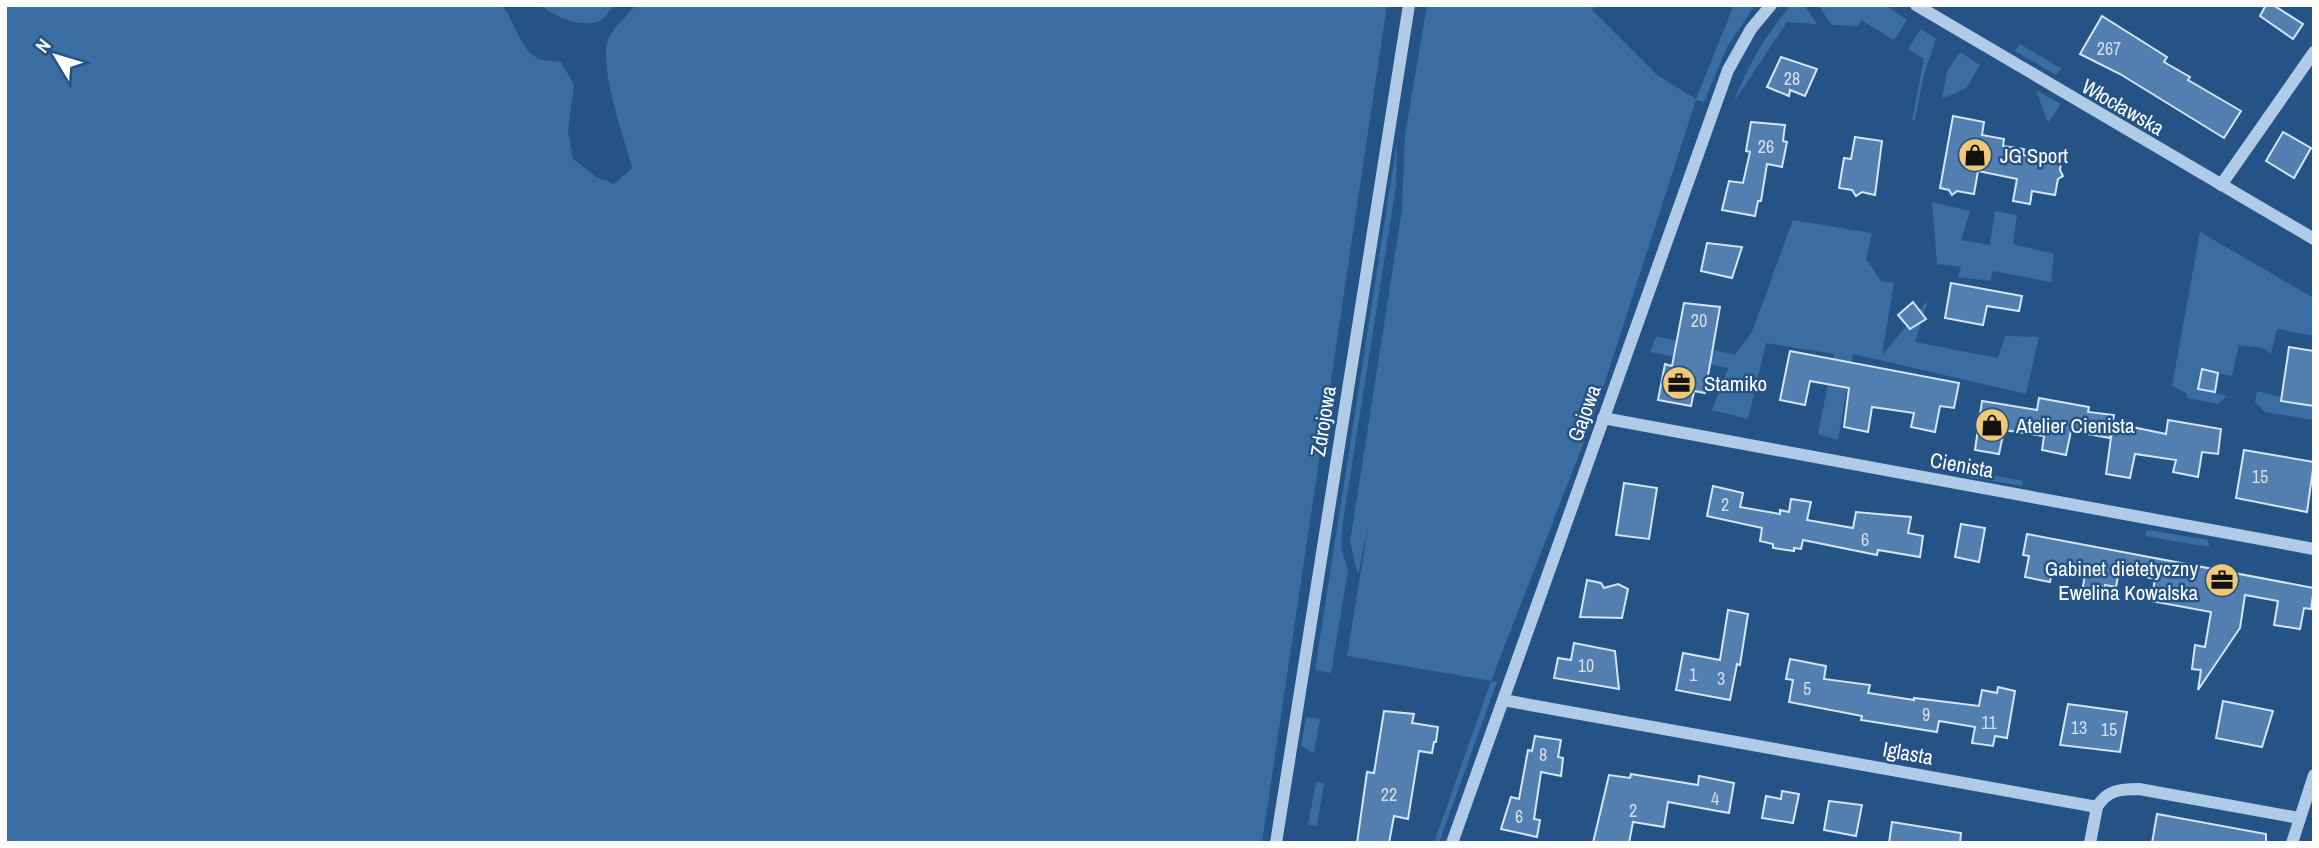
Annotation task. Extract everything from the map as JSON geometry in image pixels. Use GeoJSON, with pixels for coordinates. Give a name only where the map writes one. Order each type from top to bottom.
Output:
{"type":"FeatureCollection","features":[{"type":"Feature","properties":{"kind":"street","name":"Zdrojowa"},"geometry":{"type":"LineString","coordinates":[[1276,843],[1409,5]]}},
{"type":"Feature","properties":{"kind":"street","name":"Gajowa"},"geometry":{"type":"LineString","coordinates":[[1452,843],[1728,70],[1751,29],[1771,5]]}},
{"type":"Feature","properties":{"kind":"street","name":"Włocławska"},"geometry":{"type":"LineString","coordinates":[[1916,5],[2314,239]]}},
{"type":"Feature","properties":{"kind":"street"},"geometry":{"type":"LineString","coordinates":[[2221,185],[2314,52]]}},
{"type":"Feature","properties":{"kind":"street","name":"Cienista"},"geometry":{"type":"LineString","coordinates":[[1603,418],[2314,549]]}},
{"type":"Feature","properties":{"kind":"street","name":"Iglasta"},"geometry":{"type":"LineString","coordinates":[[1503,700],[2097,807]]}},
{"type":"Feature","properties":{"kind":"street"},"geometry":{"type":"LineString","coordinates":[[2292,843],[2314,775]]}},
{"type":"Feature","properties":{"kind":"street"},"geometry":{"type":"LineString","coordinates":[[2090,843],[2097,807],[2104,796],[2112,792],[2138,789],[2299,818]]}},
{"type":"Feature","properties":{"kind":"shaded area"},"geometry":{"type":"Polygon","coordinates":[[[5,5],[501,5],[526,48],[539,59],[561,62],[574,85],[568,131],[573,159],[596,177],[614,184],[632,168],[609,80],[606,47],[610,35],[636,5],[1387,5],[1262,843],[5,843],[5,5]]]}},
{"type":"Feature","properties":{"kind":"shaded area"},"geometry":{"type":"Polygon","coordinates":[[[541,5],[615,5],[599,21],[585,23],[560,17],[541,5]]]}},
{"type":"Feature","properties":{"kind":"shaded area"},"geometry":{"type":"Polygon","coordinates":[[[1427,5],[1596,5],[1592,10],[1657,75],[1696,99],[1734,5],[1755,5],[1727,47],[1704,102],[1696,100],[1594,416],[1491,681],[1347,656],[1369,521],[1358,575],[1350,542],[1402,210],[1405,135],[1427,5]]]}},
{"type":"Feature","properties":{"kind":"shaded area"},"geometry":{"type":"Polygon","coordinates":[[[1791,5],[1804,5],[1817,24],[1787,22],[1733,103],[1758,51],[1791,5]]]}},
{"type":"Feature","properties":{"kind":"shaded area"},"geometry":{"type":"Polygon","coordinates":[[[1818,5],[1886,5],[1907,20],[1894,40],[1861,20],[1858,26],[1832,25],[1818,5]]]}},
{"type":"Feature","properties":{"kind":"shaded area"},"geometry":{"type":"Polygon","coordinates":[[[1921,29],[1936,39],[1924,74],[1915,120],[1912,120],[1924,59],[1908,49],[1921,29]]]}},
{"type":"Feature","properties":{"kind":"shaded area"},"geometry":{"type":"Polygon","coordinates":[[[2020,44],[2062,68],[2056,75],[2015,51],[2020,44]]]}},
{"type":"Feature","properties":{"kind":"shaded area"},"geometry":{"type":"Polygon","coordinates":[[[1960,52],[1980,65],[1966,88],[1942,99],[1947,71],[1960,52]]]}},
{"type":"Feature","properties":{"kind":"shaded area"},"geometry":{"type":"Polygon","coordinates":[[[2036,90],[2061,104],[2048,123],[2036,90]]]}},
{"type":"Feature","properties":{"kind":"shaded area"},"geometry":{"type":"Polygon","coordinates":[[[1397,142],[1396,186],[1343,521],[1341,548],[1348,570],[1331,673],[1315,670],[1397,142]]]}},
{"type":"Feature","properties":{"kind":"shaded area"},"geometry":{"type":"Polygon","coordinates":[[[1932,202],[1970,211],[1961,240],[1990,245],[1995,211],[2017,215],[2013,244],[2054,254],[2051,282],[1993,271],[1990,281],[1958,277],[1961,267],[1937,264],[1932,202]]]}},
{"type":"Feature","properties":{"kind":"shaded area"},"geometry":{"type":"Polygon","coordinates":[[[1793,220],[1872,233],[1866,259],[1881,281],[1894,283],[1882,355],[1928,300],[1915,342],[1998,358],[2005,336],[2039,337],[2026,394],[1853,354],[1838,440],[1818,434],[1834,354],[1766,343],[1748,419],[1712,410],[1728,368],[1650,352],[1656,336],[1735,355],[1752,332],[1793,220]]]}},
{"type":"Feature","properties":{"kind":"shaded area"},"geometry":{"type":"Polygon","coordinates":[[[2200,232],[2314,298],[2314,336],[2277,329],[2271,354],[2263,348],[2239,345],[2232,376],[2202,370],[2199,389],[2227,396],[2218,404],[2188,398],[2186,393],[2172,386],[2200,232]]]}},
{"type":"Feature","properties":{"kind":"shaded area"},"geometry":{"type":"Polygon","coordinates":[[[2257,391],[2281,397],[2280,401],[2314,407],[2314,420],[2265,412],[2255,402],[2257,391]]]}},
{"type":"Feature","properties":{"kind":"shaded area"},"geometry":{"type":"Polygon","coordinates":[[[1971,471],[2023,481],[2022,486],[1969,477],[1971,471]]]}},
{"type":"Feature","properties":{"kind":"shaded area"},"geometry":{"type":"Polygon","coordinates":[[[2147,530],[2208,540],[2209,547],[2145,536],[2147,530]]]}},
{"type":"Feature","properties":{"kind":"shaded area"},"geometry":{"type":"Polygon","coordinates":[[[1491,681],[1497,682],[1439,843],[1434,843],[1491,681]]]}},
{"type":"Feature","properties":{"kind":"shaded area"},"geometry":{"type":"Polygon","coordinates":[[[1306,717],[1320,719],[1314,753],[1301,746],[1306,717]]]}},
{"type":"Feature","properties":{"kind":"shaded area"},"geometry":{"type":"Polygon","coordinates":[[[1316,782],[1324,783],[1317,826],[1308,825],[1316,782]]]}},
{"type":"Feature","properties":{"kind":"building"},"geometry":{"type":"Polygon","coordinates":[[[2266,5],[2273,5],[2303,24],[2293,39],[2260,16],[2266,5]]]}},
{"type":"Feature","properties":{"kind":"building"},"geometry":{"type":"Polygon","coordinates":[[[2102,16],[2167,57],[2164,62],[2190,77],[2188,80],[2241,111],[2224,138],[2120,74],[2080,54],[2102,16]]]}},
{"type":"Feature","properties":{"kind":"building"},"geometry":{"type":"Polygon","coordinates":[[[1781,57],[1817,69],[1805,96],[1790,90],[1789,96],[1767,87],[1781,57]]]}},
{"type":"Feature","properties":{"kind":"building"},"geometry":{"type":"Polygon","coordinates":[[[1953,116],[1984,122],[1982,135],[2004,139],[2003,146],[2024,149],[2023,155],[2061,162],[2060,170],[2063,176],[2058,179],[2055,195],[2032,191],[2030,204],[2013,201],[2017,179],[1978,171],[1974,194],[1957,191],[1952,195],[1949,190],[1940,188],[1953,116]]]}},
{"type":"Feature","properties":{"kind":"building"},"geometry":{"type":"Polygon","coordinates":[[[1751,122],[1785,125],[1783,141],[1787,142],[1782,167],[1767,164],[1761,201],[1758,201],[1755,216],[1722,210],[1729,181],[1743,183],[1750,152],[1746,151],[1751,122]]]}},
{"type":"Feature","properties":{"kind":"building"},"geometry":{"type":"Polygon","coordinates":[[[2283,132],[2311,148],[2294,178],[2266,161],[2283,132]]]}},
{"type":"Feature","properties":{"kind":"building"},"geometry":{"type":"Polygon","coordinates":[[[1855,137],[1882,141],[1875,195],[1862,192],[1856,196],[1852,190],[1839,188],[1844,158],[1851,159],[1855,137]]]}},
{"type":"Feature","properties":{"kind":"building"},"geometry":{"type":"Polygon","coordinates":[[[1707,243],[1742,247],[1732,278],[1701,271],[1707,243]]]}},
{"type":"Feature","properties":{"kind":"building"},"geometry":{"type":"Polygon","coordinates":[[[1951,283],[2022,296],[2019,311],[1987,306],[1983,325],[1945,318],[1951,283]]]}},
{"type":"Feature","properties":{"kind":"building"},"geometry":{"type":"Polygon","coordinates":[[[1913,302],[1926,319],[1910,329],[1898,315],[1913,302]]]}},
{"type":"Feature","properties":{"kind":"building"},"geometry":{"type":"Polygon","coordinates":[[[1684,303],[1720,307],[1705,393],[1694,391],[1691,406],[1658,400],[1665,364],[1672,366],[1684,303]]]}},
{"type":"Feature","properties":{"kind":"building"},"geometry":{"type":"Polygon","coordinates":[[[2289,347],[2314,351],[2314,406],[2281,401],[2289,347]]]}},
{"type":"Feature","properties":{"kind":"building"},"geometry":{"type":"Polygon","coordinates":[[[1790,351],[1959,383],[1954,408],[1940,406],[1935,432],[1911,427],[1914,413],[1872,407],[1868,432],[1844,427],[1849,388],[1810,381],[1805,405],[1780,400],[1790,351]]]}},
{"type":"Feature","properties":{"kind":"building"},"geometry":{"type":"Polygon","coordinates":[[[2202,369],[2218,373],[2215,392],[2198,389],[2202,369]]]}},
{"type":"Feature","properties":{"kind":"building"},"geometry":{"type":"Polygon","coordinates":[[[2039,398],[2089,407],[2088,412],[2114,415],[2110,438],[2071,431],[2066,455],[2042,450],[2044,436],[2004,430],[1999,454],[1975,450],[1982,401],[2037,410],[2039,398]]]}},
{"type":"Feature","properties":{"kind":"building"},"geometry":{"type":"Polygon","coordinates":[[[2168,420],[2221,429],[2218,454],[2202,452],[2198,477],[2173,472],[2176,460],[2135,454],[2130,478],[2106,474],[2113,423],[2166,434],[2168,420]]]}},
{"type":"Feature","properties":{"kind":"building"},"geometry":{"type":"Polygon","coordinates":[[[2244,450],[2314,462],[2307,512],[2236,498],[2244,450]]]}},
{"type":"Feature","properties":{"kind":"building"},"geometry":{"type":"Polygon","coordinates":[[[1624,483],[1657,488],[1649,539],[1616,535],[1624,483]]]}},
{"type":"Feature","properties":{"kind":"building"},"geometry":{"type":"Polygon","coordinates":[[[1713,486],[1743,493],[1740,507],[1780,514],[1780,510],[1789,512],[1791,499],[1811,502],[1807,520],[1853,528],[1856,512],[1911,517],[1908,533],[1923,536],[1920,557],[1878,550],[1877,555],[1803,540],[1801,549],[1794,548],[1794,551],[1773,548],[1773,544],[1760,541],[1762,528],[1707,516],[1713,486]]]}},
{"type":"Feature","properties":{"kind":"building"},"geometry":{"type":"Polygon","coordinates":[[[1961,524],[1985,528],[1979,562],[1955,557],[1961,524]]]}},
{"type":"Feature","properties":{"kind":"building"},"geometry":{"type":"Polygon","coordinates":[[[2027,534],[2314,588],[2311,609],[2304,608],[2300,629],[2274,625],[2278,601],[2245,595],[2240,628],[2198,690],[2201,670],[2192,669],[2195,645],[2205,647],[2211,612],[2151,601],[2155,579],[2119,571],[2116,587],[2105,585],[2103,601],[2081,597],[2085,575],[2053,570],[2050,582],[2025,577],[2029,556],[2023,555],[2027,534]]]}},
{"type":"Feature","properties":{"kind":"building"},"geometry":{"type":"Polygon","coordinates":[[[1587,580],[1601,583],[1604,588],[1618,584],[1628,589],[1622,618],[1580,617],[1587,580]]]}},
{"type":"Feature","properties":{"kind":"building"},"geometry":{"type":"Polygon","coordinates":[[[1728,610],[1748,614],[1740,665],[1737,664],[1730,700],[1676,690],[1683,653],[1720,660],[1728,610]]]}},
{"type":"Feature","properties":{"kind":"building"},"geometry":{"type":"Polygon","coordinates":[[[1574,643],[1615,651],[1619,689],[1554,678],[1558,658],[1571,660],[1574,643]]]}},
{"type":"Feature","properties":{"kind":"building"},"geometry":{"type":"Polygon","coordinates":[[[1790,659],[1826,666],[1824,679],[1870,685],[1868,693],[1914,700],[1979,706],[1982,690],[1997,693],[1998,687],[2015,691],[2007,738],[1995,736],[1993,746],[1972,743],[1975,727],[1939,721],[1937,732],[1861,720],[1862,716],[1789,702],[1793,680],[1786,679],[1790,659]]]}},
{"type":"Feature","properties":{"kind":"building"},"geometry":{"type":"Polygon","coordinates":[[[2223,701],[2273,711],[2262,747],[2216,738],[2223,701]]]}},
{"type":"Feature","properties":{"kind":"building"},"geometry":{"type":"Polygon","coordinates":[[[2068,704],[2127,712],[2120,752],[2060,745],[2068,704]]]}},
{"type":"Feature","properties":{"kind":"building"},"geometry":{"type":"Polygon","coordinates":[[[1384,711],[1414,714],[1412,723],[1438,727],[1436,742],[1432,753],[1419,751],[1408,819],[1394,816],[1389,843],[1357,843],[1367,772],[1374,773],[1384,711]]]}},
{"type":"Feature","properties":{"kind":"building"},"geometry":{"type":"Polygon","coordinates":[[[1535,736],[1561,740],[1558,757],[1563,758],[1561,776],[1541,772],[1534,819],[1540,820],[1537,837],[1501,829],[1511,797],[1519,799],[1528,750],[1532,751],[1535,736]]]}},
{"type":"Feature","properties":{"kind":"building"},"geometry":{"type":"Polygon","coordinates":[[[1631,774],[1698,785],[1699,776],[1734,783],[1729,813],[1668,802],[1664,827],[1633,822],[1629,843],[1593,843],[1609,775],[1630,778],[1631,774]]]}},
{"type":"Feature","properties":{"kind":"building"},"geometry":{"type":"Polygon","coordinates":[[[1782,791],[1799,794],[1793,823],[1762,818],[1766,796],[1781,799],[1782,791]]]}},
{"type":"Feature","properties":{"kind":"building"},"geometry":{"type":"Polygon","coordinates":[[[1829,801],[1862,805],[1856,836],[1824,830],[1829,801]]]}},
{"type":"Feature","properties":{"kind":"building"},"geometry":{"type":"Polygon","coordinates":[[[2157,814],[2266,834],[2266,843],[2152,843],[2157,814]]]}},
{"type":"Feature","properties":{"kind":"building"},"geometry":{"type":"Polygon","coordinates":[[[1892,822],[1961,833],[1960,843],[1889,843],[1892,822]]]}},
{"type":"Feature","properties":{"kind":"place","name":"JG Sport"},"geometry":{"type":"Point","coordinates":[1975,155]}},
{"type":"Feature","properties":{"kind":"place","name":"Stamiko"},"geometry":{"type":"Point","coordinates":[1679,383]}},
{"type":"Feature","properties":{"kind":"place","name":"Atelier Cienista"},"geometry":{"type":"Point","coordinates":[1992,425]}},
{"type":"Feature","properties":{"kind":"place","name":"Gabinet dietetyczny Ewelina Kowalska"},"geometry":{"type":"Point","coordinates":[2222,580]}}]}
